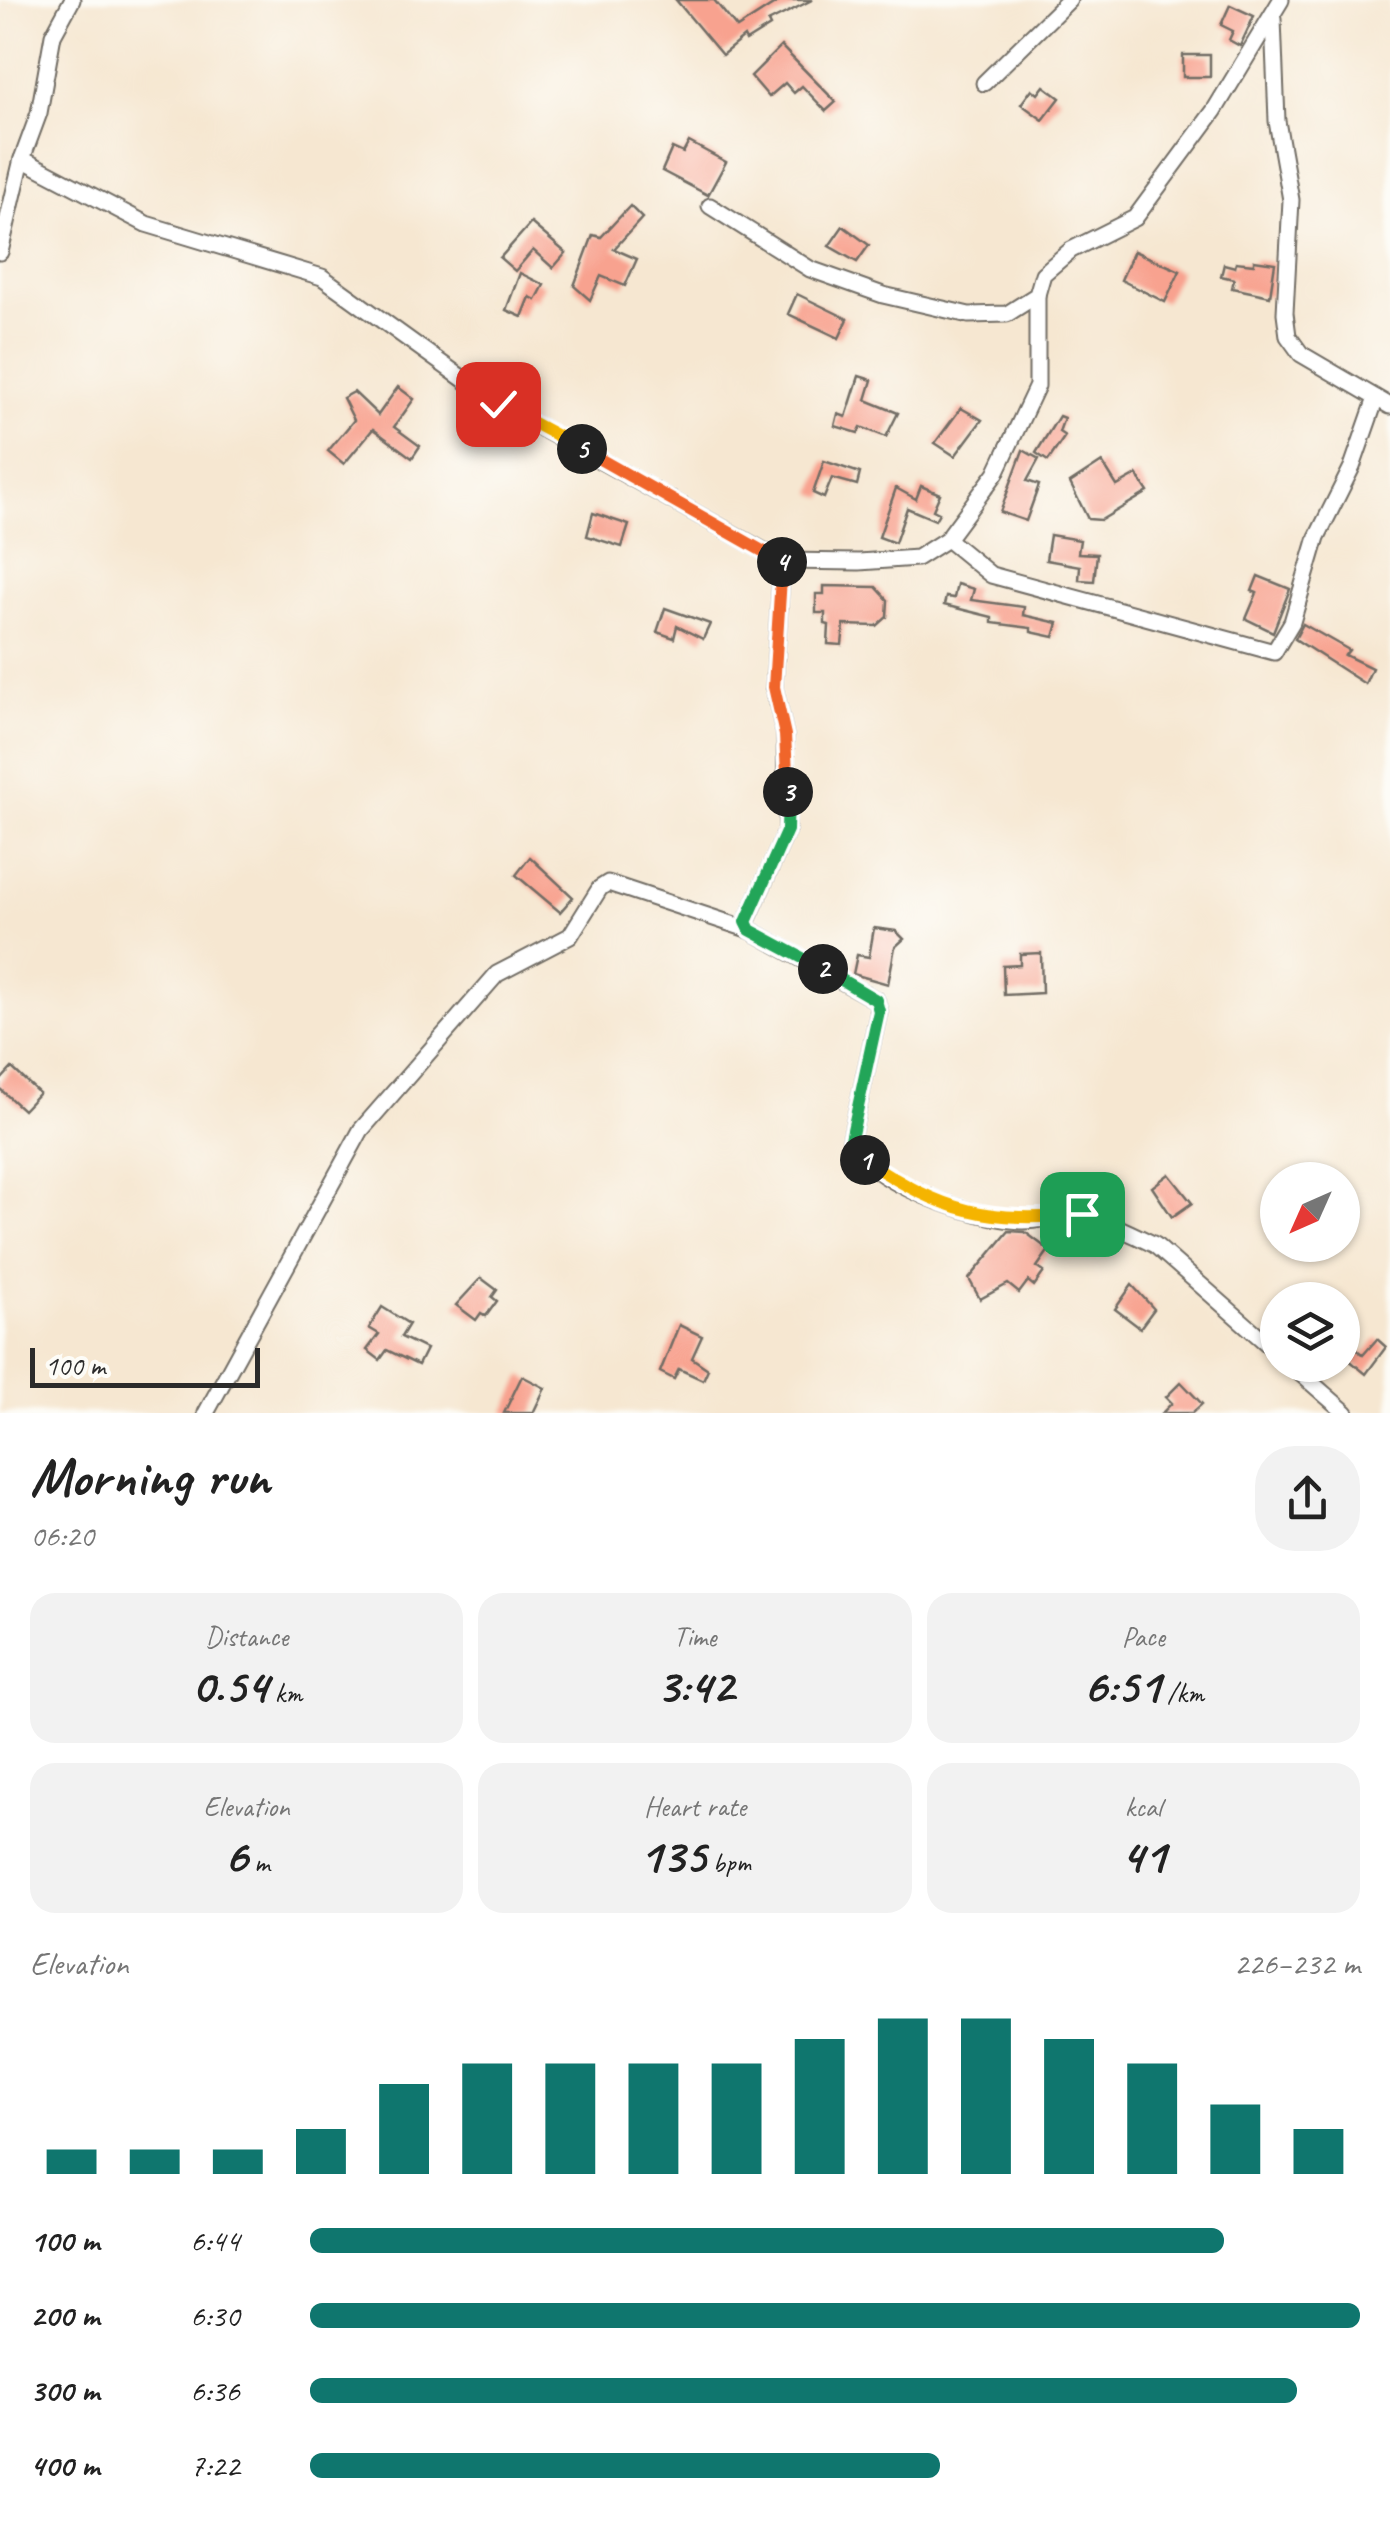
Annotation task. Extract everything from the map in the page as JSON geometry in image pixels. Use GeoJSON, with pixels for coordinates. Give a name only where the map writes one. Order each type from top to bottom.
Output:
{"type":"FeatureCollection","features":[{"type":"Feature","properties":{"kind":"street"},"geometry":{"type":"LineString","coordinates":[[0,252],[22,159],[40,113],[54,34],[72,0]]}},
{"type":"Feature","properties":{"kind":"street"},"geometry":{"type":"LineString","coordinates":[[984,83],[1069,0]]}},
{"type":"Feature","properties":{"kind":"street"},"geometry":{"type":"LineString","coordinates":[[22,159],[146,224],[322,277],[498,404],[782,561],[917,558],[947,539],[996,473],[1037,386],[1038,295],[1043,274],[1071,250],[1134,218],[1214,111],[1274,19],[1281,0]]}},
{"type":"Feature","properties":{"kind":"street"},"geometry":{"type":"LineString","coordinates":[[947,539],[991,575],[1274,652],[1292,622],[1316,537],[1382,404],[1300,354],[1288,336],[1285,313],[1291,200],[1276,121],[1274,19]]}},
{"type":"Feature","properties":{"kind":"street"},"geometry":{"type":"LineString","coordinates":[[710,206],[810,269],[883,294],[969,315],[1007,314],[1038,295]]}},
{"type":"Feature","properties":{"kind":"street"},"geometry":{"type":"LineString","coordinates":[[750,930],[746,922],[789,814],[785,735],[774,687],[782,561]]}},
{"type":"Feature","properties":{"kind":"street"},"geometry":{"type":"LineString","coordinates":[[206,1413],[360,1130],[497,974],[570,936],[600,888],[608,883],[750,930],[876,1000],[879,1011],[851,1139],[864,1160],[906,1187],[958,1208],[1021,1221],[1082,1214],[1137,1236],[1155,1245],[1260,1337]]}},
{"type":"Feature","properties":{"kind":"street"},"geometry":{"type":"LineString","coordinates":[[1310,1382],[1346,1413]]}},
{"type":"Feature","properties":{"kind":"building"},"geometry":{"type":"Polygon","coordinates":[[[676,0],[714,0],[737,28],[781,0],[812,0],[768,22],[770,26],[746,41],[744,37],[722,55],[676,0]]]}},
{"type":"Feature","properties":{"kind":"building"},"geometry":{"type":"Polygon","coordinates":[[[1230,5],[1254,16],[1240,46],[1229,40],[1233,31],[1221,25],[1230,5]]]}},
{"type":"Feature","properties":{"kind":"building"},"geometry":{"type":"Polygon","coordinates":[[[781,46],[836,102],[826,111],[802,86],[794,93],[785,83],[769,97],[751,76],[781,46]]]}},
{"type":"Feature","properties":{"kind":"building"},"geometry":{"type":"Polygon","coordinates":[[[1183,55],[1210,55],[1210,77],[1183,77],[1183,55]]]}},
{"type":"Feature","properties":{"kind":"building"},"geometry":{"type":"Polygon","coordinates":[[[1044,86],[1060,98],[1043,120],[1021,104],[1032,89],[1038,94],[1044,86]]]}},
{"type":"Feature","properties":{"kind":"building"},"geometry":{"type":"Polygon","coordinates":[[[689,142],[726,162],[708,195],[662,171],[672,148],[683,153],[689,142]]]}},
{"type":"Feature","properties":{"kind":"building"},"geometry":{"type":"Polygon","coordinates":[[[630,206],[642,218],[614,249],[637,259],[625,286],[601,276],[590,300],[574,286],[593,235],[601,237],[630,206]]]}},
{"type":"Feature","properties":{"kind":"building"},"geometry":{"type":"Polygon","coordinates":[[[531,223],[566,253],[553,268],[533,250],[515,271],[500,258],[531,223]]]}},
{"type":"Feature","properties":{"kind":"building"},"geometry":{"type":"Polygon","coordinates":[[[843,226],[869,245],[857,262],[829,246],[843,226]]]}},
{"type":"Feature","properties":{"kind":"building"},"geometry":{"type":"Polygon","coordinates":[[[1134,251],[1180,271],[1165,302],[1121,280],[1134,251]]]}},
{"type":"Feature","properties":{"kind":"building"},"geometry":{"type":"Polygon","coordinates":[[[1254,260],[1275,263],[1270,296],[1232,288],[1234,279],[1221,276],[1224,264],[1235,267],[1236,262],[1254,264],[1254,260]]]}},
{"type":"Feature","properties":{"kind":"building"},"geometry":{"type":"Polygon","coordinates":[[[520,273],[544,285],[536,300],[530,297],[522,317],[506,310],[520,273]]]}},
{"type":"Feature","properties":{"kind":"building"},"geometry":{"type":"Polygon","coordinates":[[[797,294],[848,319],[839,338],[788,314],[797,294]]]}},
{"type":"Feature","properties":{"kind":"building"},"geometry":{"type":"Polygon","coordinates":[[[859,376],[872,380],[866,400],[898,413],[886,437],[861,427],[858,433],[835,426],[838,414],[846,417],[859,376]]]}},
{"type":"Feature","properties":{"kind":"building"},"geometry":{"type":"Polygon","coordinates":[[[398,387],[414,399],[394,427],[420,446],[412,458],[373,429],[344,464],[328,451],[354,420],[343,398],[354,392],[378,415],[398,387]]]}},
{"type":"Feature","properties":{"kind":"building"},"geometry":{"type":"Polygon","coordinates":[[[961,408],[982,420],[955,456],[935,443],[961,408]]]}},
{"type":"Feature","properties":{"kind":"building"},"geometry":{"type":"Polygon","coordinates":[[[1059,416],[1064,418],[1059,432],[1065,436],[1048,461],[1036,453],[1059,416]]]}},
{"type":"Feature","properties":{"kind":"building"},"geometry":{"type":"Polygon","coordinates":[[[1023,450],[1039,459],[1027,481],[1039,485],[1026,521],[1000,512],[1023,450]]]}},
{"type":"Feature","properties":{"kind":"building"},"geometry":{"type":"Polygon","coordinates":[[[824,461],[860,473],[857,485],[832,478],[824,498],[813,493],[824,461]]]}},
{"type":"Feature","properties":{"kind":"building"},"geometry":{"type":"Polygon","coordinates":[[[1102,462],[1117,486],[1137,475],[1148,492],[1101,520],[1088,519],[1070,483],[1102,462]]]}},
{"type":"Feature","properties":{"kind":"building"},"geometry":{"type":"Polygon","coordinates":[[[921,486],[940,494],[933,510],[939,513],[935,520],[907,508],[895,543],[879,537],[896,488],[916,499],[921,486]]]}},
{"type":"Feature","properties":{"kind":"building"},"geometry":{"type":"Polygon","coordinates":[[[593,513],[629,525],[622,547],[587,536],[593,513]]]}},
{"type":"Feature","properties":{"kind":"building"},"geometry":{"type":"Polygon","coordinates":[[[1050,535],[1080,540],[1078,553],[1097,554],[1094,581],[1079,580],[1080,566],[1046,560],[1050,535]]]}},
{"type":"Feature","properties":{"kind":"building"},"geometry":{"type":"Polygon","coordinates":[[[1258,576],[1290,589],[1273,632],[1246,619],[1257,593],[1252,591],[1258,576]]]}},
{"type":"Feature","properties":{"kind":"building"},"geometry":{"type":"Polygon","coordinates":[[[957,584],[974,589],[971,600],[1024,607],[1023,615],[1058,623],[1054,637],[1031,632],[1031,628],[992,623],[992,617],[944,605],[946,597],[954,598],[957,584]]]}},
{"type":"Feature","properties":{"kind":"building"},"geometry":{"type":"Polygon","coordinates":[[[824,586],[876,587],[888,600],[887,617],[877,626],[844,625],[842,645],[828,644],[825,613],[816,613],[816,594],[824,594],[824,586]]]}},
{"type":"Feature","properties":{"kind":"building"},"geometry":{"type":"Polygon","coordinates":[[[665,608],[710,624],[703,639],[677,626],[674,638],[657,632],[665,608]]]}},
{"type":"Feature","properties":{"kind":"building"},"geometry":{"type":"Polygon","coordinates":[[[1303,624],[1349,650],[1345,655],[1372,668],[1365,684],[1295,639],[1303,624]]]}},
{"type":"Feature","properties":{"kind":"building"},"geometry":{"type":"Polygon","coordinates":[[[530,857],[573,897],[560,912],[516,875],[530,857]]]}},
{"type":"Feature","properties":{"kind":"building"},"geometry":{"type":"Polygon","coordinates":[[[874,928],[896,931],[904,939],[895,947],[888,984],[853,974],[857,955],[869,957],[874,928]]]}},
{"type":"Feature","properties":{"kind":"building"},"geometry":{"type":"Polygon","coordinates":[[[1041,953],[1042,993],[1004,995],[1003,966],[1020,965],[1020,954],[1041,953]]]}},
{"type":"Feature","properties":{"kind":"building"},"geometry":{"type":"Polygon","coordinates":[[[12,1068],[39,1093],[23,1110],[0,1089],[0,1081],[12,1068]]]}},
{"type":"Feature","properties":{"kind":"building"},"geometry":{"type":"Polygon","coordinates":[[[1169,1174],[1192,1203],[1172,1217],[1152,1187],[1169,1174]]]}},
{"type":"Feature","properties":{"kind":"building"},"geometry":{"type":"Polygon","coordinates":[[[1009,1231],[1025,1232],[1049,1250],[1037,1267],[1044,1272],[1034,1286],[1028,1281],[1019,1293],[1008,1284],[980,1299],[969,1279],[1009,1231]]]}},
{"type":"Feature","properties":{"kind":"building"},"geometry":{"type":"Polygon","coordinates":[[[481,1278],[497,1290],[492,1297],[497,1301],[486,1316],[481,1313],[476,1320],[456,1305],[481,1278]]]}},
{"type":"Feature","properties":{"kind":"building"},"geometry":{"type":"Polygon","coordinates":[[[1132,1285],[1154,1309],[1140,1328],[1115,1309],[1132,1285]]]}},
{"type":"Feature","properties":{"kind":"building"},"geometry":{"type":"Polygon","coordinates":[[[382,1307],[409,1324],[401,1337],[426,1349],[418,1365],[387,1350],[380,1360],[367,1350],[379,1334],[369,1328],[382,1307]]]}},
{"type":"Feature","properties":{"kind":"building"},"geometry":{"type":"Polygon","coordinates":[[[679,1325],[702,1336],[692,1358],[708,1369],[703,1380],[679,1369],[674,1379],[660,1372],[679,1325]]]}},
{"type":"Feature","properties":{"kind":"building"},"geometry":{"type":"Polygon","coordinates":[[[1377,1339],[1386,1347],[1366,1374],[1360,1369],[1360,1352],[1363,1355],[1377,1339]]]}},
{"type":"Feature","properties":{"kind":"building"},"geometry":{"type":"Polygon","coordinates":[[[522,1376],[545,1388],[533,1413],[504,1413],[522,1376]]]}},
{"type":"Feature","properties":{"kind":"building"},"geometry":{"type":"Polygon","coordinates":[[[1181,1382],[1202,1404],[1192,1413],[1162,1413],[1172,1403],[1166,1397],[1181,1382]]]}},
{"type":"Feature","properties":{"kind":"route"},"geometry":{"type":"LineString","coordinates":[[498,404],[782,561],[774,687],[785,735],[789,814],[787,830],[746,922],[750,930],[876,1000],[879,1011],[851,1139],[854,1149],[906,1187],[958,1208],[1021,1221],[1082,1214]]}}]}
